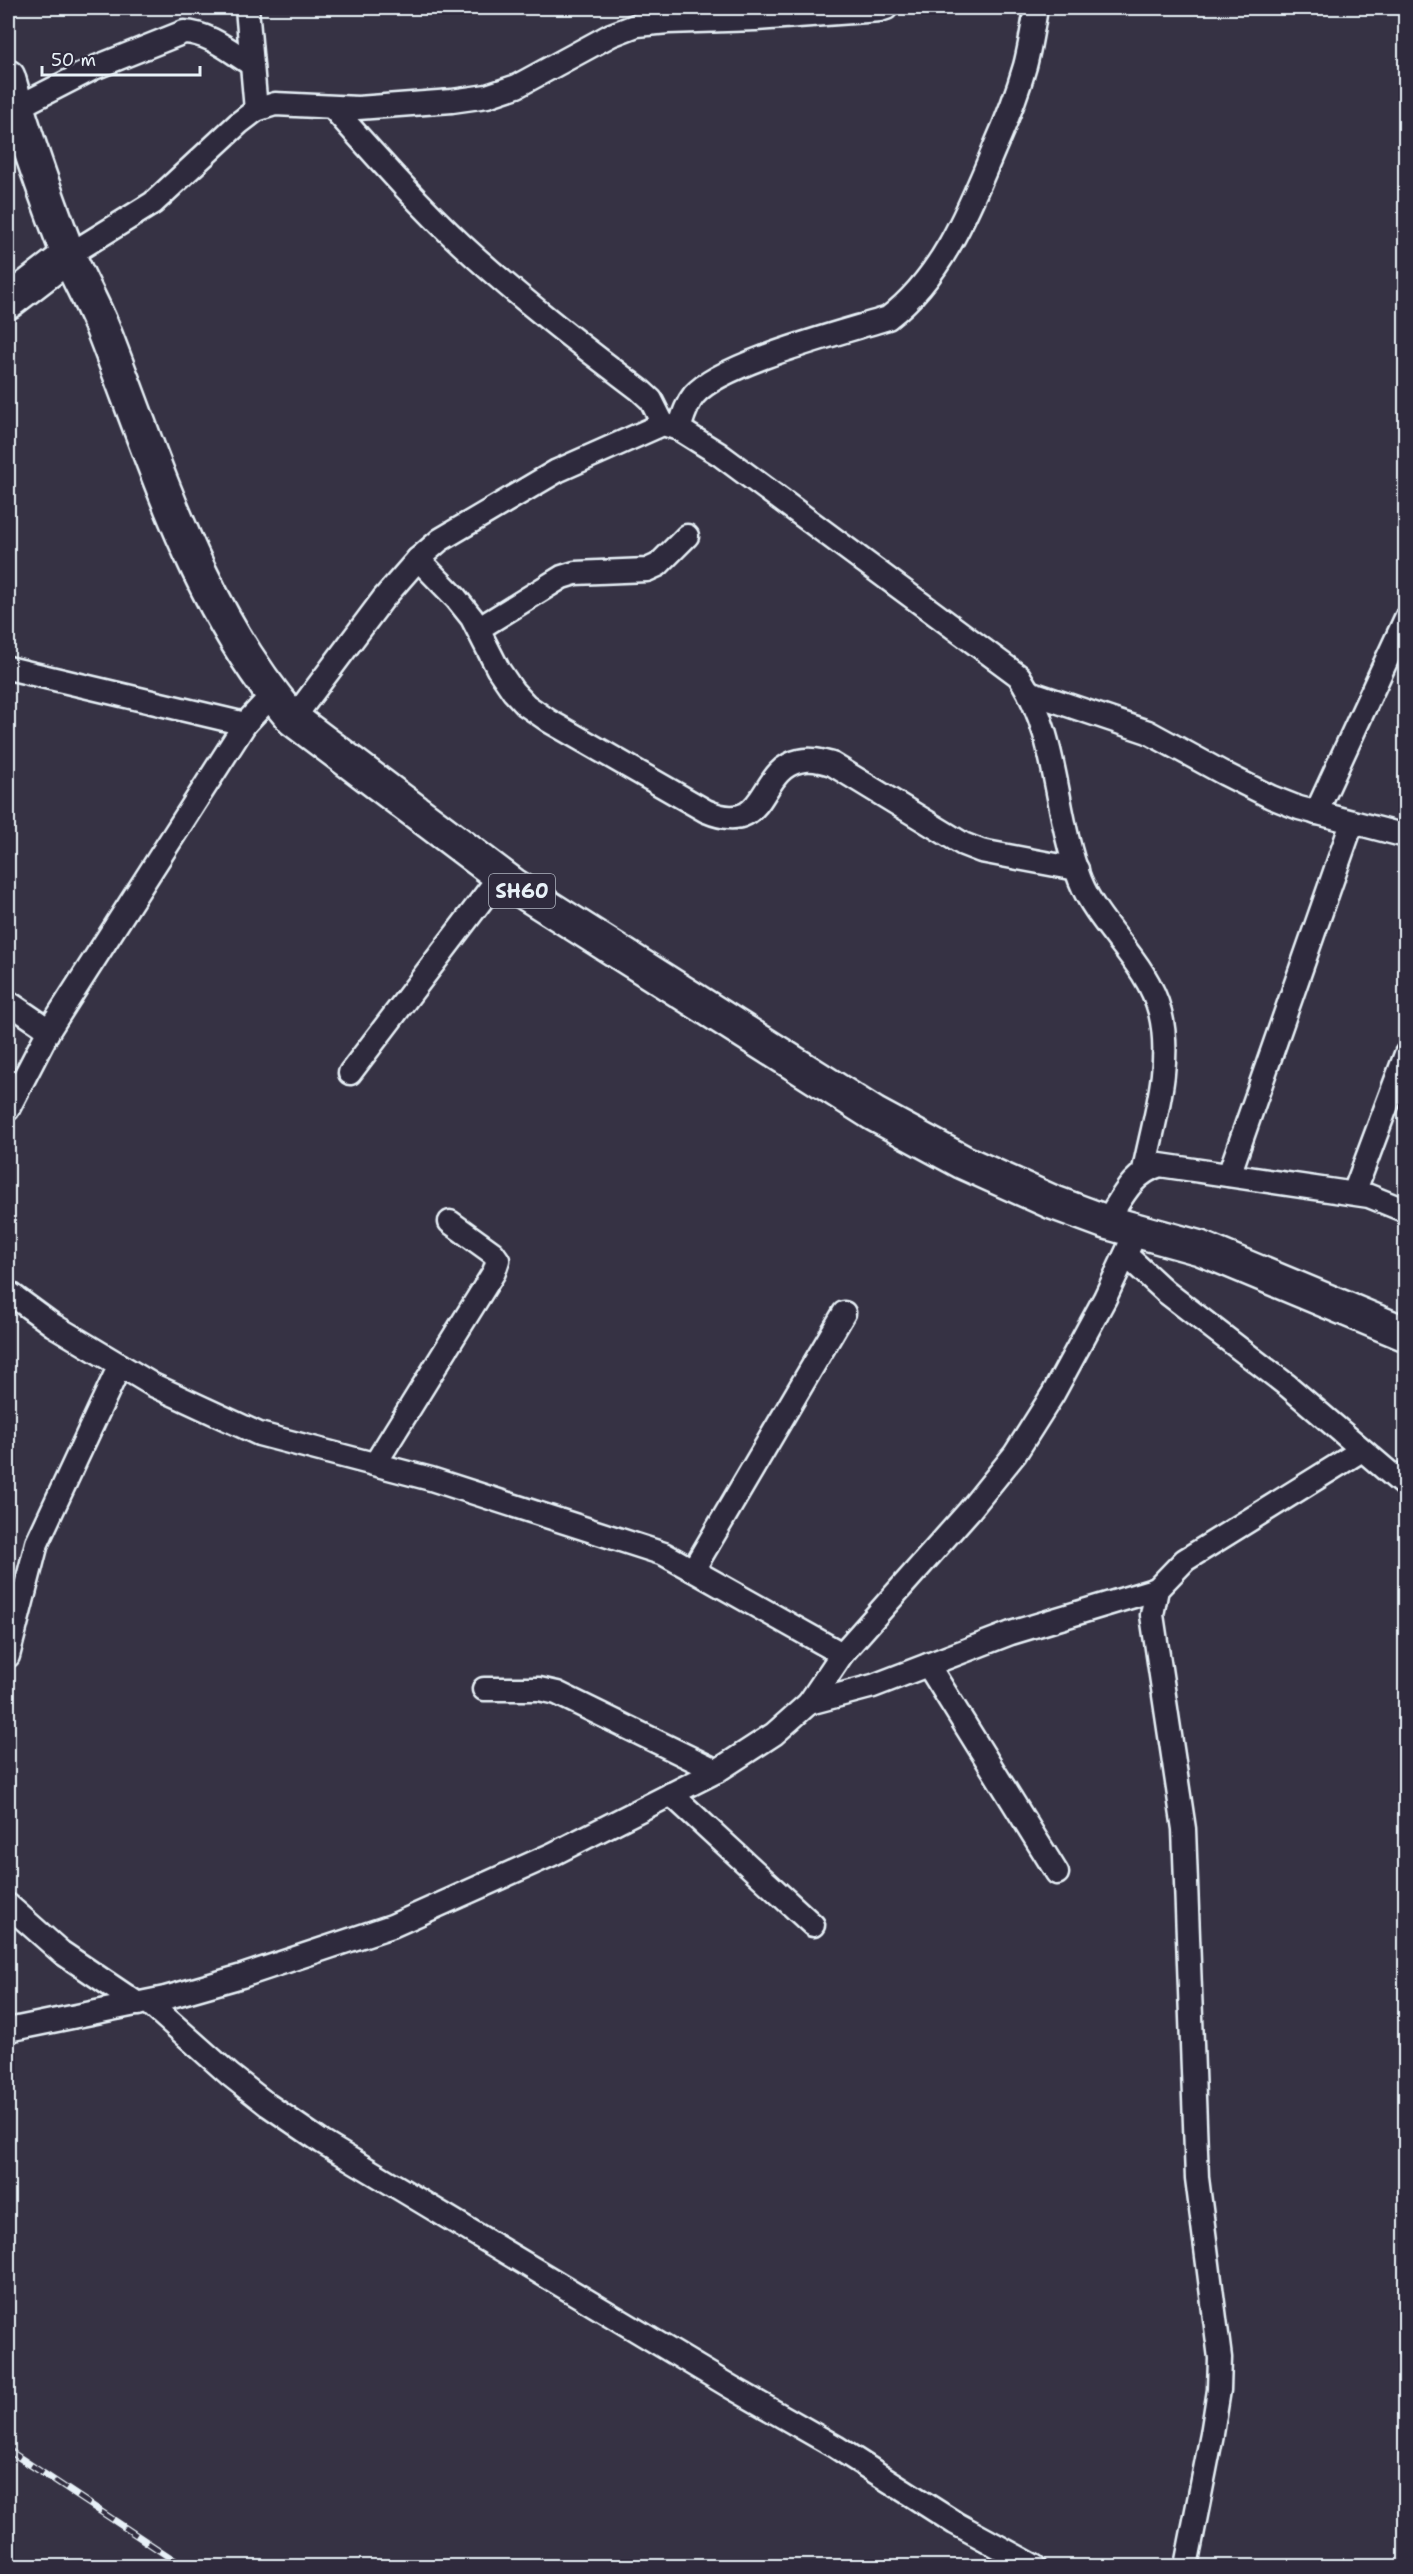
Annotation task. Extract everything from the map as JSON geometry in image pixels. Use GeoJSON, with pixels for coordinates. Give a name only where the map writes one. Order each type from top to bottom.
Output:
{"type":"FeatureCollection","features":[{"type":"Feature","properties":{"kind":"main road","name":"SH60"},"geometry":{"type":"LineString","coordinates":[[12,92],[69,255],[103,330],[191,557],[225,623],[282,707],[500,876],[874,1114],[963,1162],[1052,1202],[1106,1222],[1131,1243],[1200,1248],[1406,1334]]}},
{"type":"Feature","properties":{"kind":"main road"},"geometry":{"type":"LineString","coordinates":[[8,302],[69,255]]}},
{"type":"Feature","properties":{"kind":"street"},"geometry":{"type":"LineString","coordinates":[[247,8],[256,110]]}},
{"type":"Feature","properties":{"kind":"street"},"geometry":{"type":"LineString","coordinates":[[69,255],[153,204],[256,110],[275,104],[358,108],[487,96],[517,86],[611,35],[637,26],[886,8]]}},
{"type":"Feature","properties":{"kind":"street"},"geometry":{"type":"LineString","coordinates":[[8,1109],[49,1030],[245,724],[282,707],[418,559],[440,540],[557,471],[671,426],[695,393],[720,376],[752,363],[888,318],[906,304],[944,254],[975,195],[1025,67],[1036,8]]}},
{"type":"Feature","properties":{"kind":"street"},"geometry":{"type":"LineString","coordinates":[[12,92],[94,68],[184,32],[197,33],[209,38],[251,64]]}},
{"type":"Feature","properties":{"kind":"street"},"geometry":{"type":"LineString","coordinates":[[333,108],[386,167],[462,245],[564,332],[640,390],[651,400],[671,426],[719,454],[1019,676],[1029,692],[1048,745],[1064,828],[1077,869],[1091,901],[1139,968],[1160,1012],[1164,1049],[1161,1088],[1144,1170]]}},
{"type":"Feature","properties":{"kind":"street"},"geometry":{"type":"LineString","coordinates":[[478,628],[562,577],[575,573],[647,570],[658,565],[687,536]]}},
{"type":"Feature","properties":{"kind":"street"},"geometry":{"type":"LineString","coordinates":[[418,559],[456,598],[478,628],[498,669],[526,705],[549,721],[705,811],[720,817],[735,818],[745,814],[756,806],[785,767],[798,761],[813,759],[832,764],[963,844],[981,851],[1077,869]]}},
{"type":"Feature","properties":{"kind":"street"},"geometry":{"type":"LineString","coordinates":[[1316,813],[1406,618]]}},
{"type":"Feature","properties":{"kind":"street"},"geometry":{"type":"LineString","coordinates":[[8,668],[245,724]]}},
{"type":"Feature","properties":{"kind":"street"},"geometry":{"type":"LineString","coordinates":[[1029,692],[1148,732],[1271,797],[1316,813],[1406,836]]}},
{"type":"Feature","properties":{"kind":"street"},"geometry":{"type":"LineString","coordinates":[[1229,1175],[1352,823]]}},
{"type":"Feature","properties":{"kind":"street"},"geometry":{"type":"LineString","coordinates":[[350,1073],[500,876]]}},
{"type":"Feature","properties":{"kind":"street"},"geometry":{"type":"LineString","coordinates":[[8,1002],[49,1030]]}},
{"type":"Feature","properties":{"kind":"street"},"geometry":{"type":"LineString","coordinates":[[1354,1193],[1406,1054]]}},
{"type":"Feature","properties":{"kind":"street"},"geometry":{"type":"LineString","coordinates":[[1106,1222],[1133,1181],[1144,1170],[1160,1165],[1354,1193],[1369,1196],[1406,1211]]}},
{"type":"Feature","properties":{"kind":"street"},"geometry":{"type":"LineString","coordinates":[[375,1464],[495,1272],[498,1260],[493,1253],[450,1222]]}},
{"type":"Feature","properties":{"kind":"street"},"geometry":{"type":"LineString","coordinates":[[8,2030],[143,2003],[242,1976],[392,1926],[553,1854],[717,1771],[774,1734],[808,1703],[843,1654],[969,1511],[1015,1454],[1053,1394],[1131,1243],[1166,1292],[1288,1386],[1406,1487]]}},
{"type":"Feature","properties":{"kind":"street"},"geometry":{"type":"LineString","coordinates":[[8,1292],[53,1325],[153,1385],[259,1434],[431,1479],[664,1554],[843,1654]]}},
{"type":"Feature","properties":{"kind":"street"},"geometry":{"type":"LineString","coordinates":[[693,1569],[844,1313]]}},
{"type":"Feature","properties":{"kind":"street"},"geometry":{"type":"LineString","coordinates":[[8,1656],[38,1544],[120,1365]]}},
{"type":"Feature","properties":{"kind":"street"},"geometry":{"type":"LineString","coordinates":[[808,1703],[856,1692],[1021,1629],[1157,1589],[1185,1560],[1362,1450]]}},
{"type":"Feature","properties":{"kind":"street"},"geometry":{"type":"LineString","coordinates":[[1157,1589],[1152,1615],[1184,1829],[1197,2178],[1220,2358],[1219,2390],[1212,2434],[1186,2566]]}},
{"type":"Feature","properties":{"kind":"street"},"geometry":{"type":"LineString","coordinates":[[928,1665],[1057,1873]]}},
{"type":"Feature","properties":{"kind":"street"},"geometry":{"type":"LineString","coordinates":[[484,1689],[539,1689],[557,1694],[717,1771]]}},
{"type":"Feature","properties":{"kind":"street"},"geometry":{"type":"LineString","coordinates":[[671,1794],[813,1925]]}},
{"type":"Feature","properties":{"kind":"street"},"geometry":{"type":"LineString","coordinates":[[8,1905],[61,1952],[143,2003],[268,2105],[322,2142],[721,2381],[836,2447],[955,2523],[1034,2566]]}},
{"type":"Feature","properties":{"kind":"railway"},"geometry":{"type":"LineString","coordinates":[[8,2450],[183,2566]]}}]}
